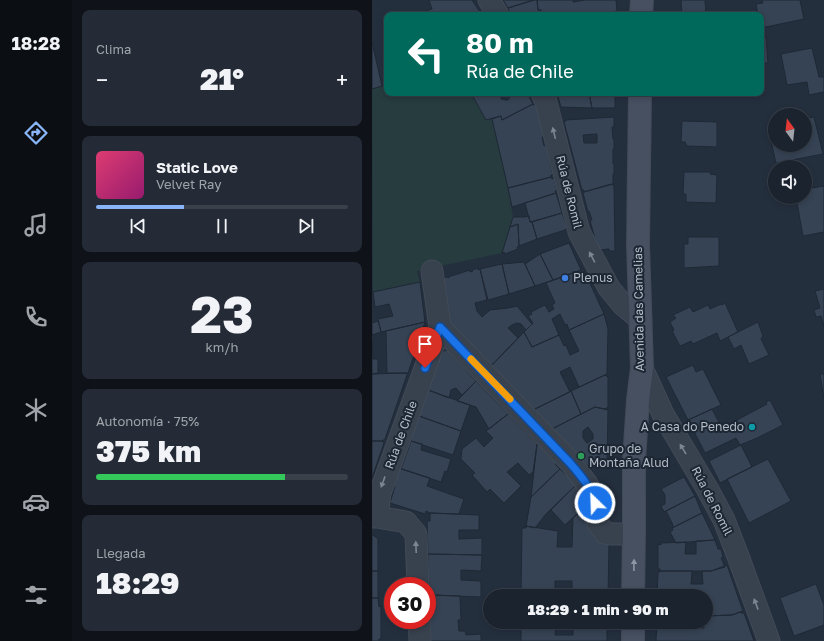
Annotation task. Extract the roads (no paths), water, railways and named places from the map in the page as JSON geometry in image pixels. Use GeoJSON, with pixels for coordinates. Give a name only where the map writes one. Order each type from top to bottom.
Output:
{"type":"FeatureCollection","features":[{"type":"Feature","properties":{"kind":"main road"},"geometry":{"type":"LineString","coordinates":[[641,12],[642,0]]}},
{"type":"Feature","properties":{"kind":"main road","name":"Avenida das Camelias"},"geometry":{"type":"LineString","coordinates":[[633,589],[634,460],[638,400],[642,368],[638,244],[640,96]]}},
{"type":"Feature","properties":{"kind":"main road"},"geometry":{"type":"LineString","coordinates":[[632,641],[633,629]]}},
{"type":"Feature","properties":{"kind":"street"},"geometry":{"type":"LineString","coordinates":[[489,0],[496,12]]}},
{"type":"Feature","properties":{"kind":"street","name":"Rúa de Romil"},"geometry":{"type":"LineString","coordinates":[[543,96],[579,232],[609,288],[623,305],[641,320]]}},
{"type":"Feature","properties":{"kind":"street","name":"Rúa de Chile"},"geometry":{"type":"LineString","coordinates":[[374,517],[380,493],[440,327],[432,271]]}},
{"type":"Feature","properties":{"kind":"street"},"geometry":{"type":"LineString","coordinates":[[440,327],[570,463],[594,496],[598,524],[605,533],[634,534]]}},
{"type":"Feature","properties":{"kind":"street","name":"Rúa de Romil"},"geometry":{"type":"LineString","coordinates":[[642,368],[663,414],[724,520],[769,641]]}},
{"type":"Feature","properties":{"kind":"street"},"geometry":{"type":"LineString","coordinates":[[374,517],[406,522],[416,534],[418,577]]}},
{"type":"Feature","properties":{"kind":"street"},"geometry":{"type":"LineString","coordinates":[[419,629],[420,641]]}},
{"type":"Feature","properties":{"kind":"place","name":"Plenus"},"geometry":{"type":"Point","coordinates":[565,278]}},
{"type":"Feature","properties":{"kind":"place","name":"A Casa do Penedo"},"geometry":{"type":"Point","coordinates":[752,427]}},
{"type":"Feature","properties":{"kind":"place","name":"Grupo de Montaña Alud"},"geometry":{"type":"Point","coordinates":[581,456]}}]}
